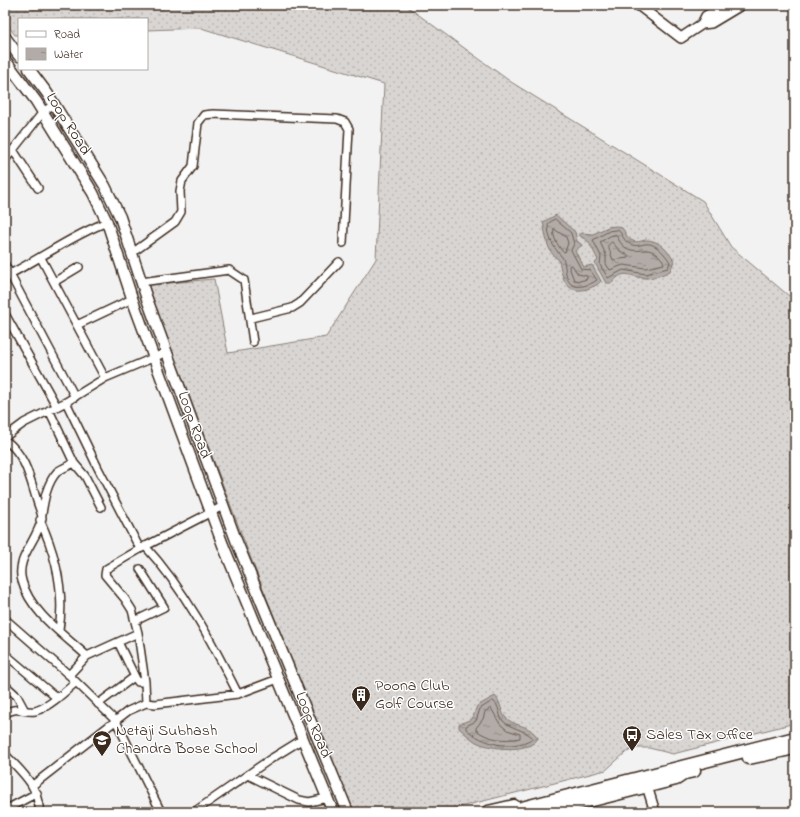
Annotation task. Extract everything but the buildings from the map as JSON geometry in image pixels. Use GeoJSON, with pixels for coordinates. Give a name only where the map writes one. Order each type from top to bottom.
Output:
{"type":"FeatureCollection","features":[{"type":"Feature","properties":{"kind":"main road"},"geometry":{"type":"LineString","coordinates":[[5,37],[18,55]]}},
{"type":"Feature","properties":{"kind":"main road","name":"Loop Road"},"geometry":{"type":"LineString","coordinates":[[5,60],[43,112],[93,192],[107,222],[132,299],[210,512],[333,812]]}},
{"type":"Feature","properties":{"kind":"main road","name":"Loop Road"},"geometry":{"type":"LineString","coordinates":[[30,70],[54,104],[105,186],[120,217],[141,282],[223,506],[348,812]]}},
{"type":"Feature","properties":{"kind":"main road"},"geometry":{"type":"LineString","coordinates":[[527,812],[684,770],[795,738]]}},
{"type":"Feature","properties":{"kind":"main road"},"geometry":{"type":"LineString","coordinates":[[506,812],[684,770],[795,748]]}},
{"type":"Feature","properties":{"kind":"main road"},"geometry":{"type":"LineString","coordinates":[[488,812],[673,764],[684,770]]}},
{"type":"Feature","properties":{"kind":"main road"},"geometry":{"type":"LineString","coordinates":[[545,812],[676,779],[684,770]]}},
{"type":"Feature","properties":{"kind":"street"},"geometry":{"type":"LineString","coordinates":[[638,5],[681,38],[702,24],[711,23],[741,5]]}},
{"type":"Feature","properties":{"kind":"street"},"geometry":{"type":"LineString","coordinates":[[702,24],[706,16],[724,5]]}},
{"type":"Feature","properties":{"kind":"street"},"geometry":{"type":"LineString","coordinates":[[5,159],[43,112],[54,104]]}},
{"type":"Feature","properties":{"kind":"street"},"geometry":{"type":"LineString","coordinates":[[132,253],[175,222],[181,212],[180,191],[182,181],[193,166],[198,122],[204,115],[213,114],[338,119],[345,122],[348,129],[343,243]]}},
{"type":"Feature","properties":{"kind":"street"},"geometry":{"type":"LineString","coordinates":[[13,150],[38,188]]}},
{"type":"Feature","properties":{"kind":"street"},"geometry":{"type":"LineString","coordinates":[[10,274],[41,258],[88,229],[107,222]]}},
{"type":"Feature","properties":{"kind":"street"},"geometry":{"type":"LineString","coordinates":[[41,258],[105,378]]}},
{"type":"Feature","properties":{"kind":"street"},"geometry":{"type":"LineString","coordinates":[[251,318],[292,308],[300,302],[339,262]]}},
{"type":"Feature","properties":{"kind":"street"},"geometry":{"type":"LineString","coordinates":[[5,265],[40,335],[74,397]]}},
{"type":"Feature","properties":{"kind":"street"},"geometry":{"type":"LineString","coordinates":[[54,282],[79,267]]}},
{"type":"Feature","properties":{"kind":"street"},"geometry":{"type":"LineString","coordinates":[[141,282],[229,270],[244,280],[251,318],[253,342]]}},
{"type":"Feature","properties":{"kind":"street"},"geometry":{"type":"LineString","coordinates":[[77,325],[132,299]]}},
{"type":"Feature","properties":{"kind":"street"},"geometry":{"type":"LineString","coordinates":[[5,314],[57,406]]}},
{"type":"Feature","properties":{"kind":"street"},"geometry":{"type":"LineString","coordinates":[[59,630],[62,613],[58,572],[26,465],[13,445],[5,438],[24,423],[66,402],[105,378],[153,356],[166,352]]}},
{"type":"Feature","properties":{"kind":"street"},"geometry":{"type":"LineString","coordinates":[[66,402],[98,468],[143,548],[160,562],[196,614],[238,694]]}},
{"type":"Feature","properties":{"kind":"street"},"geometry":{"type":"LineString","coordinates":[[50,410],[74,463],[85,476],[101,507]]}},
{"type":"Feature","properties":{"kind":"street"},"geometry":{"type":"LineString","coordinates":[[74,463],[58,472],[49,484],[36,537],[22,559],[21,579],[28,596],[43,615],[87,656]]}},
{"type":"Feature","properties":{"kind":"street"},"geometry":{"type":"LineString","coordinates":[[146,703],[145,682],[138,633],[132,610],[104,572],[143,548],[223,506]]}},
{"type":"Feature","properties":{"kind":"street"},"geometry":{"type":"LineString","coordinates":[[135,621],[164,607],[140,569]]}},
{"type":"Feature","properties":{"kind":"street"},"geometry":{"type":"LineString","coordinates":[[5,619],[69,675],[116,721],[162,812]]}},
{"type":"Feature","properties":{"kind":"street"},"geometry":{"type":"LineString","coordinates":[[69,675],[87,656],[138,633]]}},
{"type":"Feature","properties":{"kind":"street"},"geometry":{"type":"LineString","coordinates":[[118,642],[134,677],[138,682],[145,682]]}},
{"type":"Feature","properties":{"kind":"street"},"geometry":{"type":"LineString","coordinates":[[5,654],[57,698]]}},
{"type":"Feature","properties":{"kind":"street"},"geometry":{"type":"LineString","coordinates":[[98,704],[134,677]]}},
{"type":"Feature","properties":{"kind":"street"},"geometry":{"type":"LineString","coordinates":[[33,785],[128,711],[146,703],[155,704],[238,694],[278,679]]}},
{"type":"Feature","properties":{"kind":"street"},"geometry":{"type":"LineString","coordinates":[[5,714],[16,709],[35,711],[57,698],[76,682]]}},
{"type":"Feature","properties":{"kind":"street"},"geometry":{"type":"LineString","coordinates":[[5,685],[17,696],[24,709]]}},
{"type":"Feature","properties":{"kind":"street"},"geometry":{"type":"LineString","coordinates":[[194,812],[303,740]]}},
{"type":"Feature","properties":{"kind":"street"},"geometry":{"type":"LineString","coordinates":[[5,754],[33,785],[37,793],[40,812]]}},
{"type":"Feature","properties":{"kind":"street"},"geometry":{"type":"LineString","coordinates":[[248,775],[299,800],[309,802],[327,798]]}},
{"type":"Feature","properties":{"kind":"street"},"geometry":{"type":"LineString","coordinates":[[647,786],[655,812]]}},
{"type":"Feature","properties":{"kind":"street"},"geometry":{"type":"LineString","coordinates":[[5,810],[37,793]]}},
{"type":"Feature","properties":{"kind":"shaded area","name":"Poona Club Golf Course"},"geometry":{"type":"Polygon","coordinates":[[[5,5],[405,5],[511,82],[703,201],[731,247],[795,301],[795,723],[673,754],[649,748],[635,748],[625,753],[606,770],[440,812],[352,812],[248,551],[147,285],[214,279],[228,353],[326,337],[376,259],[384,84],[201,28],[148,30],[148,18],[18,18],[18,35],[15,35],[5,22],[5,5]]]}},
{"type":"Feature","properties":{"kind":"water"},"geometry":{"type":"Polygon","coordinates":[[[556,215],[575,232],[577,241],[582,245],[575,251],[584,267],[592,265],[601,281],[595,286],[580,290],[574,289],[569,287],[563,278],[559,260],[551,253],[549,248],[543,222],[556,215]]]}},
{"type":"Feature","properties":{"kind":"water"},"geometry":{"type":"Polygon","coordinates":[[[616,226],[622,228],[628,238],[633,241],[638,242],[645,240],[656,242],[663,247],[674,261],[670,271],[649,278],[640,278],[624,274],[612,283],[606,283],[595,263],[598,260],[589,242],[579,235],[582,233],[593,234],[608,227],[616,226]]]}},
{"type":"Feature","properties":{"kind":"water"},"geometry":{"type":"Polygon","coordinates":[[[495,696],[506,718],[534,733],[538,738],[534,743],[527,746],[509,749],[490,747],[476,742],[459,728],[459,724],[472,719],[477,706],[495,696]]]}},
{"type":"Feature","properties":{"kind":"place","name":"Poona Club Golf Course"},"geometry":{"type":"Point","coordinates":[361,712]}},
{"type":"Feature","properties":{"kind":"place","name":"Sales Tax Office"},"geometry":{"type":"Point","coordinates":[632,752]}},
{"type":"Feature","properties":{"kind":"place","name":"Netaji Subhash Chandra Bose School"},"geometry":{"type":"Point","coordinates":[102,757]}}]}
